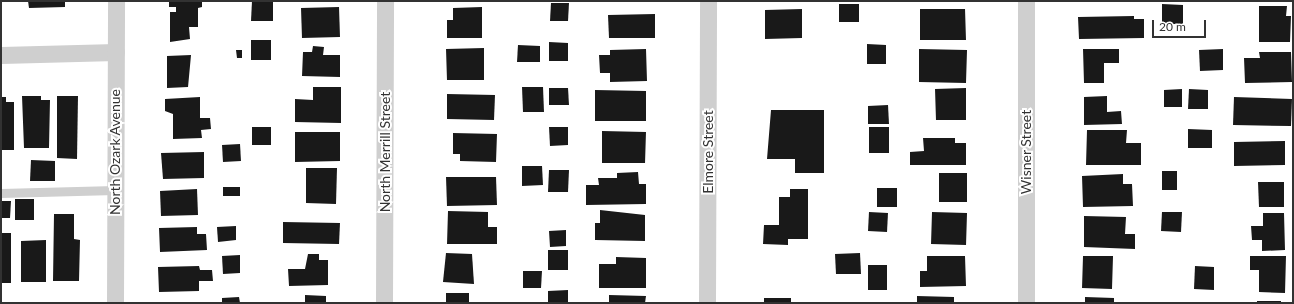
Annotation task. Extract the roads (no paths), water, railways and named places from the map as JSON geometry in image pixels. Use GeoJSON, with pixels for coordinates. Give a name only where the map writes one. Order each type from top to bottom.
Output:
{"type":"FeatureCollection","features":[{"type":"Feature","properties":{"kind":"street","name":"North Ozark Avenue"},"geometry":{"type":"LineString","coordinates":[[115,303],[116,1]]}},
{"type":"Feature","properties":{"kind":"street","name":"North Merrill Street"},"geometry":{"type":"LineString","coordinates":[[384,303],[385,1]]}},
{"type":"Feature","properties":{"kind":"street","name":"Elmore Street"},"geometry":{"type":"LineString","coordinates":[[707,303],[708,1]]}},
{"type":"Feature","properties":{"kind":"street","name":"Wisner Street"},"geometry":{"type":"LineString","coordinates":[[1026,1],[1026,303]]}},
{"type":"Feature","properties":{"kind":"street"},"geometry":{"type":"LineString","coordinates":[[1,55],[116,52]]}},
{"type":"Feature","properties":{"kind":"lane"},"geometry":{"type":"LineString","coordinates":[[1,193],[115,190]]}}]}
